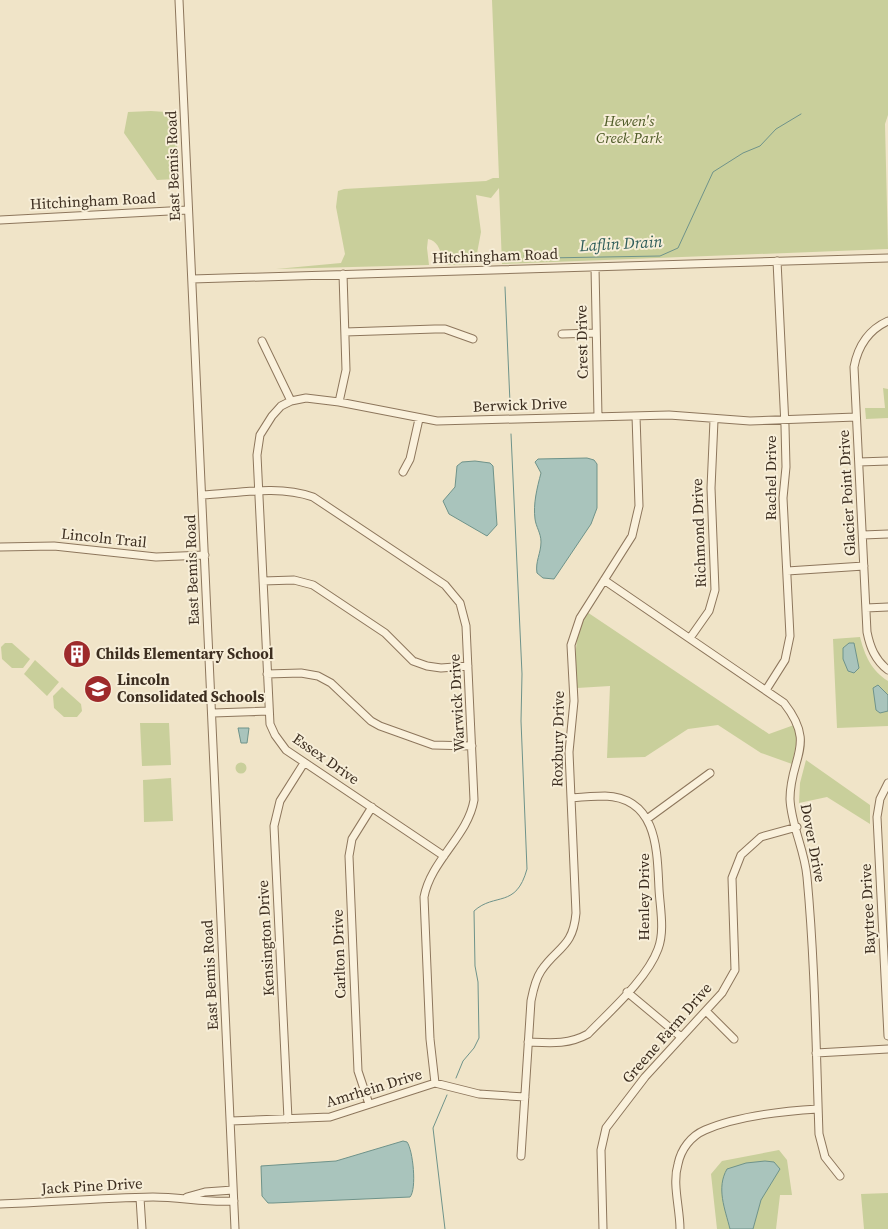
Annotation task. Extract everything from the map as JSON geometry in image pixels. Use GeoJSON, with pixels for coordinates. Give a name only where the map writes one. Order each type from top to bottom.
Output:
{"type":"FeatureCollection","features":[{"type":"Feature","properties":{"kind":"street","name":"East Bemis Road"},"geometry":{"type":"LineString","coordinates":[[179,0],[213,713],[235,1229]]}},
{"type":"Feature","properties":{"kind":"street","name":"Hitchingham Road"},"geometry":{"type":"LineString","coordinates":[[0,220],[188,210]]}},
{"type":"Feature","properties":{"kind":"street","name":"Hitchingham Road"},"geometry":{"type":"LineString","coordinates":[[192,279],[888,258]]}},
{"type":"Feature","properties":{"kind":"street","name":"Rachel Drive"},"geometry":{"type":"LineString","coordinates":[[766,690],[785,660],[789,649],[783,498],[786,467],[777,261]]}},
{"type":"Feature","properties":{"kind":"street","name":"Crest Drive"},"geometry":{"type":"LineString","coordinates":[[595,267],[598,417]]}},
{"type":"Feature","properties":{"kind":"street"},"geometry":{"type":"LineString","coordinates":[[339,402],[346,370],[343,274]]}},
{"type":"Feature","properties":{"kind":"street","name":"Glacier Point Drive"},"geometry":{"type":"LineString","coordinates":[[888,321],[869,334],[856,357],[856,417],[866,608],[870,645],[876,658],[888,670]]}},
{"type":"Feature","properties":{"kind":"street"},"geometry":{"type":"LineString","coordinates":[[344,332],[445,329],[473,339]]}},
{"type":"Feature","properties":{"kind":"street"},"geometry":{"type":"LineString","coordinates":[[562,334],[595,333]]}},
{"type":"Feature","properties":{"kind":"street"},"geometry":{"type":"LineString","coordinates":[[260,491],[257,455],[260,435],[281,406],[291,401],[262,341]]}},
{"type":"Feature","properties":{"kind":"street","name":"Berwick Drive"},"geometry":{"type":"LineString","coordinates":[[291,401],[316,398],[419,419],[446,421],[669,415],[714,420],[856,417]]}},
{"type":"Feature","properties":{"kind":"street","name":"Roxbury Drive"},"geometry":{"type":"LineString","coordinates":[[520,1156],[531,1001],[535,983],[544,968],[565,946],[575,925],[569,752],[574,700],[571,645],[580,618],[626,548],[637,521],[639,506],[636,416]]}},
{"type":"Feature","properties":{"kind":"street"},"geometry":{"type":"LineString","coordinates":[[403,472],[410,459],[419,419]]}},
{"type":"Feature","properties":{"kind":"street","name":"Richmond Drive"},"geometry":{"type":"LineString","coordinates":[[690,638],[709,611],[715,590],[710,488],[714,420]]}},
{"type":"Feature","properties":{"kind":"street"},"geometry":{"type":"LineString","coordinates":[[859,462],[888,461]]}},
{"type":"Feature","properties":{"kind":"street","name":"Essex Drive"},"geometry":{"type":"LineString","coordinates":[[260,491],[269,712],[275,735],[286,750],[304,763],[444,856]]}},
{"type":"Feature","properties":{"kind":"street","name":"Warwick Drive"},"geometry":{"type":"LineString","coordinates":[[202,495],[290,491],[313,497],[453,592],[464,614],[475,789],[473,810],[429,880],[424,904],[430,1039],[435,1083]]}},
{"type":"Feature","properties":{"kind":"street"},"geometry":{"type":"LineString","coordinates":[[863,535],[888,534]]}},
{"type":"Feature","properties":{"kind":"street","name":"Lincoln Trail"},"geometry":{"type":"LineString","coordinates":[[0,547],[54,546],[166,557],[205,554]]}},
{"type":"Feature","properties":{"kind":"street"},"geometry":{"type":"LineString","coordinates":[[787,571],[864,566]]}},
{"type":"Feature","properties":{"kind":"street"},"geometry":{"type":"LineString","coordinates":[[263,581],[294,580],[313,585],[385,633],[413,661],[441,668],[468,666]]}},
{"type":"Feature","properties":{"kind":"street","name":"Dover Drive"},"geometry":{"type":"LineString","coordinates":[[604,580],[784,703],[793,714],[799,728],[800,754],[793,775],[790,799],[808,881],[818,1109],[822,1148],[830,1166],[840,1176]]}},
{"type":"Feature","properties":{"kind":"street"},"geometry":{"type":"LineString","coordinates":[[866,608],[888,607]]}},
{"type":"Feature","properties":{"kind":"street"},"geometry":{"type":"LineString","coordinates":[[267,674],[301,673],[318,676],[331,684],[371,721],[380,726],[433,745],[472,746]]}},
{"type":"Feature","properties":{"kind":"street"},"geometry":{"type":"LineString","coordinates":[[213,713],[269,712]]}},
{"type":"Feature","properties":{"kind":"street","name":"Kensington Drive"},"geometry":{"type":"LineString","coordinates":[[288,1119],[274,826],[280,801],[304,763]]}},
{"type":"Feature","properties":{"kind":"street"},"geometry":{"type":"LineString","coordinates":[[647,819],[710,773]]}},
{"type":"Feature","properties":{"kind":"street","name":"Baytree Drive"},"geometry":{"type":"LineString","coordinates":[[888,783],[880,799],[877,817],[885,901],[888,1036]]}},
{"type":"Feature","properties":{"kind":"street","name":"Henley Drive"},"geometry":{"type":"LineString","coordinates":[[528,1042],[562,1044],[576,1041],[588,1034],[651,964],[661,936],[657,846],[654,831],[647,819],[631,805],[616,798],[571,798]]}},
{"type":"Feature","properties":{"kind":"street","name":"Carlton Drive"},"geometry":{"type":"LineString","coordinates":[[369,1104],[358,1071],[349,856],[352,839],[372,807]]}},
{"type":"Feature","properties":{"kind":"street","name":"Greene Farm Drive"},"geometry":{"type":"LineString","coordinates":[[603,1229],[600,1150],[604,1133],[617,1112],[722,992],[734,970],[732,878],[741,855],[760,837],[796,827]]}},
{"type":"Feature","properties":{"kind":"street"},"geometry":{"type":"LineString","coordinates":[[627,992],[682,1038]]}},
{"type":"Feature","properties":{"kind":"street"},"geometry":{"type":"LineString","coordinates":[[706,1011],[734,1039]]}},
{"type":"Feature","properties":{"kind":"street"},"geometry":{"type":"LineString","coordinates":[[816,1053],[888,1050]]}},
{"type":"Feature","properties":{"kind":"street","name":"Amrhein Drive"},"geometry":{"type":"LineString","coordinates":[[230,1121],[330,1117],[435,1083],[479,1094],[524,1097]]}},
{"type":"Feature","properties":{"kind":"street"},"geometry":{"type":"LineString","coordinates":[[680,1229],[677,1166],[686,1144],[694,1137],[704,1130],[728,1123],[784,1112],[818,1109]]}},
{"type":"Feature","properties":{"kind":"street","name":"Jack Pine Drive"},"geometry":{"type":"LineString","coordinates":[[185,1198],[205,1192],[233,1190]]}},
{"type":"Feature","properties":{"kind":"street"},"geometry":{"type":"LineString","coordinates":[[140,1198],[142,1229]]}},
{"type":"Feature","properties":{"kind":"street","name":"Jack Pine Drive"},"geometry":{"type":"LineString","coordinates":[[0,1204],[140,1198],[185,1198],[208,1202],[234,1201]]}},
{"type":"Feature","properties":{"kind":"green space","name":"Hewen's Creek Park"},"geometry":{"type":"Polygon","coordinates":[[[492,0],[888,0],[888,115],[885,124],[888,249],[502,264],[499,188],[491,198],[476,195],[481,232],[475,264],[448,265],[436,243],[428,239],[429,265],[276,269],[341,263],[345,254],[336,207],[338,191],[344,189],[486,181],[499,178],[492,0]]]}},
{"type":"Feature","properties":{"kind":"green space"},"geometry":{"type":"Polygon","coordinates":[[[128,112],[166,112],[175,121],[179,169],[176,179],[157,180],[124,133],[128,112]]]}},
{"type":"Feature","properties":{"kind":"green space"},"geometry":{"type":"Polygon","coordinates":[[[883,388],[888,389],[888,418],[866,419],[865,408],[885,408],[883,388]]]}},
{"type":"Feature","properties":{"kind":"green space"},"geometry":{"type":"Polygon","coordinates":[[[587,612],[769,734],[794,725],[797,740],[792,764],[761,753],[718,725],[688,729],[645,757],[607,758],[610,686],[577,688],[577,640],[582,621],[587,612]]]}},
{"type":"Feature","properties":{"kind":"green space"},"geometry":{"type":"Polygon","coordinates":[[[860,637],[869,662],[888,681],[888,726],[837,728],[833,639],[860,637]]]}},
{"type":"Feature","properties":{"kind":"green space"},"geometry":{"type":"Polygon","coordinates":[[[5,643],[12,643],[30,659],[23,668],[12,668],[2,659],[1,647],[5,643]]]}},
{"type":"Feature","properties":{"kind":"green space"},"geometry":{"type":"Polygon","coordinates":[[[35,660],[59,682],[47,696],[24,674],[35,660]]]}},
{"type":"Feature","properties":{"kind":"green space"},"geometry":{"type":"Polygon","coordinates":[[[62,687],[81,704],[82,711],[77,717],[64,717],[54,708],[53,696],[62,687]]]}},
{"type":"Feature","properties":{"kind":"green space"},"geometry":{"type":"Polygon","coordinates":[[[140,723],[169,723],[171,765],[142,766],[140,723]]]}},
{"type":"Feature","properties":{"kind":"green space"},"geometry":{"type":"Polygon","coordinates":[[[806,760],[870,805],[870,824],[827,797],[799,803],[800,783],[806,760]]]}},
{"type":"Feature","properties":{"kind":"green space"},"geometry":{"type":"Polygon","coordinates":[[[241,762],[247,768],[241,774],[235,768],[241,762]]]}},
{"type":"Feature","properties":{"kind":"green space"},"geometry":{"type":"Polygon","coordinates":[[[171,778],[173,821],[144,822],[143,780],[171,778]]]}},
{"type":"Feature","properties":{"kind":"green space"},"geometry":{"type":"Polygon","coordinates":[[[779,1150],[787,1160],[792,1195],[780,1195],[776,1229],[717,1229],[711,1174],[722,1161],[779,1150]]]}},
{"type":"Feature","properties":{"kind":"green space"},"geometry":{"type":"Polygon","coordinates":[[[888,1193],[888,1229],[864,1229],[861,1194],[888,1193]]]}},
{"type":"Feature","properties":{"kind":"water"},"geometry":{"type":"Polygon","coordinates":[[[587,458],[594,460],[597,464],[597,508],[591,524],[554,579],[543,578],[537,573],[537,561],[541,542],[535,508],[541,473],[535,462],[538,459],[587,458]]]}},
{"type":"Feature","properties":{"kind":"water"},"geometry":{"type":"Polygon","coordinates":[[[462,462],[490,463],[493,466],[497,525],[487,536],[449,514],[443,501],[455,487],[457,466],[462,462]]]}},
{"type":"Feature","properties":{"kind":"water"},"geometry":{"type":"Polygon","coordinates":[[[849,643],[854,643],[859,668],[854,673],[848,671],[843,659],[843,648],[849,643]]]}},
{"type":"Feature","properties":{"kind":"water"},"geometry":{"type":"Polygon","coordinates":[[[878,685],[888,695],[888,711],[880,713],[876,710],[873,688],[878,685]]]}},
{"type":"Feature","properties":{"kind":"water"},"geometry":{"type":"Polygon","coordinates":[[[238,728],[249,728],[247,743],[241,743],[238,728]]]}},
{"type":"Feature","properties":{"kind":"water"},"geometry":{"type":"Polygon","coordinates":[[[403,1141],[407,1142],[409,1146],[412,1161],[414,1178],[410,1197],[268,1203],[262,1196],[261,1166],[336,1161],[403,1141]]]}},
{"type":"Feature","properties":{"kind":"water"},"geometry":{"type":"Polygon","coordinates":[[[774,1162],[780,1169],[761,1200],[753,1229],[730,1229],[722,1191],[722,1184],[727,1169],[746,1163],[774,1162]]]}},
{"type":"Feature","properties":{"kind":"waterway","name":"Laflin Drain"},"geometry":{"type":"LineString","coordinates":[[524,256],[546,258],[660,256],[678,248],[713,172],[743,153],[760,146],[776,129],[801,114]]}},
{"type":"Feature","properties":{"kind":"waterway"},"geometry":{"type":"LineString","coordinates":[[505,287],[510,403]]}},
{"type":"Feature","properties":{"kind":"waterway"},"geometry":{"type":"LineString","coordinates":[[456,1078],[463,1061],[474,1048],[479,1038],[474,911],[482,905],[511,895],[522,882],[527,869],[521,721],[522,674],[511,434]]}},
{"type":"Feature","properties":{"kind":"waterway"},"geometry":{"type":"LineString","coordinates":[[445,1229],[433,1128],[447,1095]]}},
{"type":"Feature","properties":{"kind":"place","name":"Childs Elementary School"},"geometry":{"type":"Point","coordinates":[77,654]}},
{"type":"Feature","properties":{"kind":"place","name":"Lincoln Consolidated Schools"},"geometry":{"type":"Point","coordinates":[98,689]}}]}
